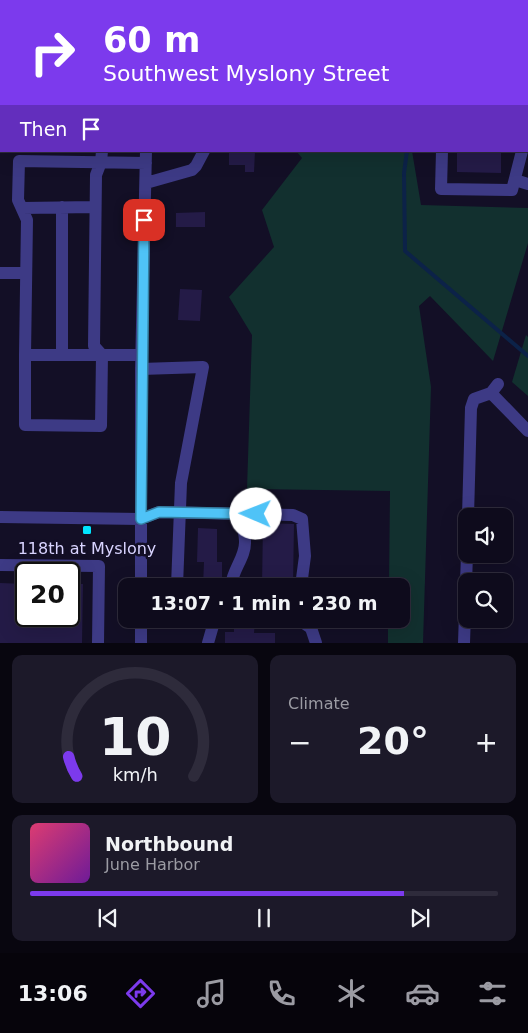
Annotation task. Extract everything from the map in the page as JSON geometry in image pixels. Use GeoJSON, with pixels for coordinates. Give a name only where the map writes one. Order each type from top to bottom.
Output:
{"type":"FeatureCollection","features":[{"type":"Feature","properties":{"kind":"street"},"geometry":{"type":"LineString","coordinates":[[146,183],[192,170],[203,152]]}},
{"type":"Feature","properties":{"kind":"street"},"geometry":{"type":"LineString","coordinates":[[442,152],[441,189],[512,190],[522,152]]}},
{"type":"Feature","properties":{"kind":"street"},"geometry":{"type":"LineString","coordinates":[[102,157],[96,175],[94,346],[102,355],[102,426],[25,425],[27,220],[18,200],[19,156],[146,157],[141,356],[142,578]]}},
{"type":"Feature","properties":{"kind":"street"},"geometry":{"type":"LineString","coordinates":[[515,180],[528,184]]}},
{"type":"Feature","properties":{"kind":"street"},"geometry":{"type":"LineString","coordinates":[[62,207],[62,355]]}},
{"type":"Feature","properties":{"kind":"street"},"geometry":{"type":"LineString","coordinates":[[22,208],[95,207]]}},
{"type":"Feature","properties":{"kind":"street"},"geometry":{"type":"LineString","coordinates":[[0,273],[26,273]]}},
{"type":"Feature","properties":{"kind":"street"},"geometry":{"type":"LineString","coordinates":[[26,355],[141,356]]}},
{"type":"Feature","properties":{"kind":"street"},"geometry":{"type":"LineString","coordinates":[[141,369],[203,367],[181,483],[178,513],[177,578]]}},
{"type":"Feature","properties":{"kind":"street"},"geometry":{"type":"LineString","coordinates":[[468,508],[471,408],[474,399],[495,388],[528,431]]}},
{"type":"Feature","properties":{"kind":"street"},"geometry":{"type":"LineString","coordinates":[[0,517],[141,519],[159,512],[292,515],[302,519],[305,556],[302,578]]}},
{"type":"Feature","properties":{"kind":"street"},"geometry":{"type":"LineString","coordinates":[[232,578],[244,551],[246,539],[238,514]]}},
{"type":"Feature","properties":{"kind":"street"},"geometry":{"type":"LineString","coordinates":[[464,643],[467,563]]}},
{"type":"Feature","properties":{"kind":"street"},"geometry":{"type":"LineString","coordinates":[[0,565],[99,566],[98,643]]}},
{"type":"Feature","properties":{"kind":"street"},"geometry":{"type":"LineString","coordinates":[[141,628],[141,643]]}},
{"type":"Feature","properties":{"kind":"street"},"geometry":{"type":"LineString","coordinates":[[208,643],[214,628]]}},
{"type":"Feature","properties":{"kind":"street"},"geometry":{"type":"LineString","coordinates":[[311,628],[316,643]]}},
{"type":"Feature","properties":{"kind":"green space"},"geometry":{"type":"Polygon","coordinates":[[[297,152],[412,152],[421,205],[528,208],[528,243],[493,361],[430,296],[419,306],[431,387],[423,643],[388,643],[388,628],[410,628],[410,578],[389,578],[390,491],[247,489],[252,335],[229,297],[274,247],[262,210],[302,158],[297,152]]]}},
{"type":"Feature","properties":{"kind":"green space"},"geometry":{"type":"Polygon","coordinates":[[[526,335],[528,337],[528,396],[512,382],[526,335]]]}},
{"type":"Feature","properties":{"kind":"building"},"geometry":{"type":"Polygon","coordinates":[[[229,152],[255,152],[254,172],[245,172],[245,165],[229,165],[229,152]]]}},
{"type":"Feature","properties":{"kind":"building"},"geometry":{"type":"Polygon","coordinates":[[[457,152],[501,152],[501,173],[457,172],[457,152]]]}},
{"type":"Feature","properties":{"kind":"building"},"geometry":{"type":"Polygon","coordinates":[[[205,212],[205,227],[176,227],[176,213],[205,212]]]}},
{"type":"Feature","properties":{"kind":"building"},"geometry":{"type":"Polygon","coordinates":[[[180,289],[202,290],[200,321],[178,320],[180,289]]]}},
{"type":"Feature","properties":{"kind":"building"},"geometry":{"type":"Polygon","coordinates":[[[263,523],[294,524],[293,578],[262,578],[263,523]]]}},
{"type":"Feature","properties":{"kind":"building"},"geometry":{"type":"Polygon","coordinates":[[[198,528],[217,529],[217,562],[222,562],[222,578],[203,578],[204,562],[197,562],[198,528]]]}},
{"type":"Feature","properties":{"kind":"building"},"geometry":{"type":"Polygon","coordinates":[[[0,583],[15,584],[15,627],[80,627],[80,584],[83,584],[82,643],[0,643],[0,583]]]}},
{"type":"Feature","properties":{"kind":"building"},"geometry":{"type":"Polygon","coordinates":[[[234,628],[254,628],[254,633],[275,633],[275,643],[225,643],[225,632],[234,632],[234,628]]]}},
{"type":"Feature","properties":{"kind":"waterway"},"geometry":{"type":"LineString","coordinates":[[407,152],[404,173],[405,251],[528,356]]}},
{"type":"Feature","properties":{"kind":"place","name":"118th at Myslony"},"geometry":{"type":"Point","coordinates":[87,530]}},
{"type":"Feature","properties":{"kind":"route"},"geometry":{"type":"LineString","coordinates":[[144,220],[141,519],[159,512],[256,514]]}}]}
